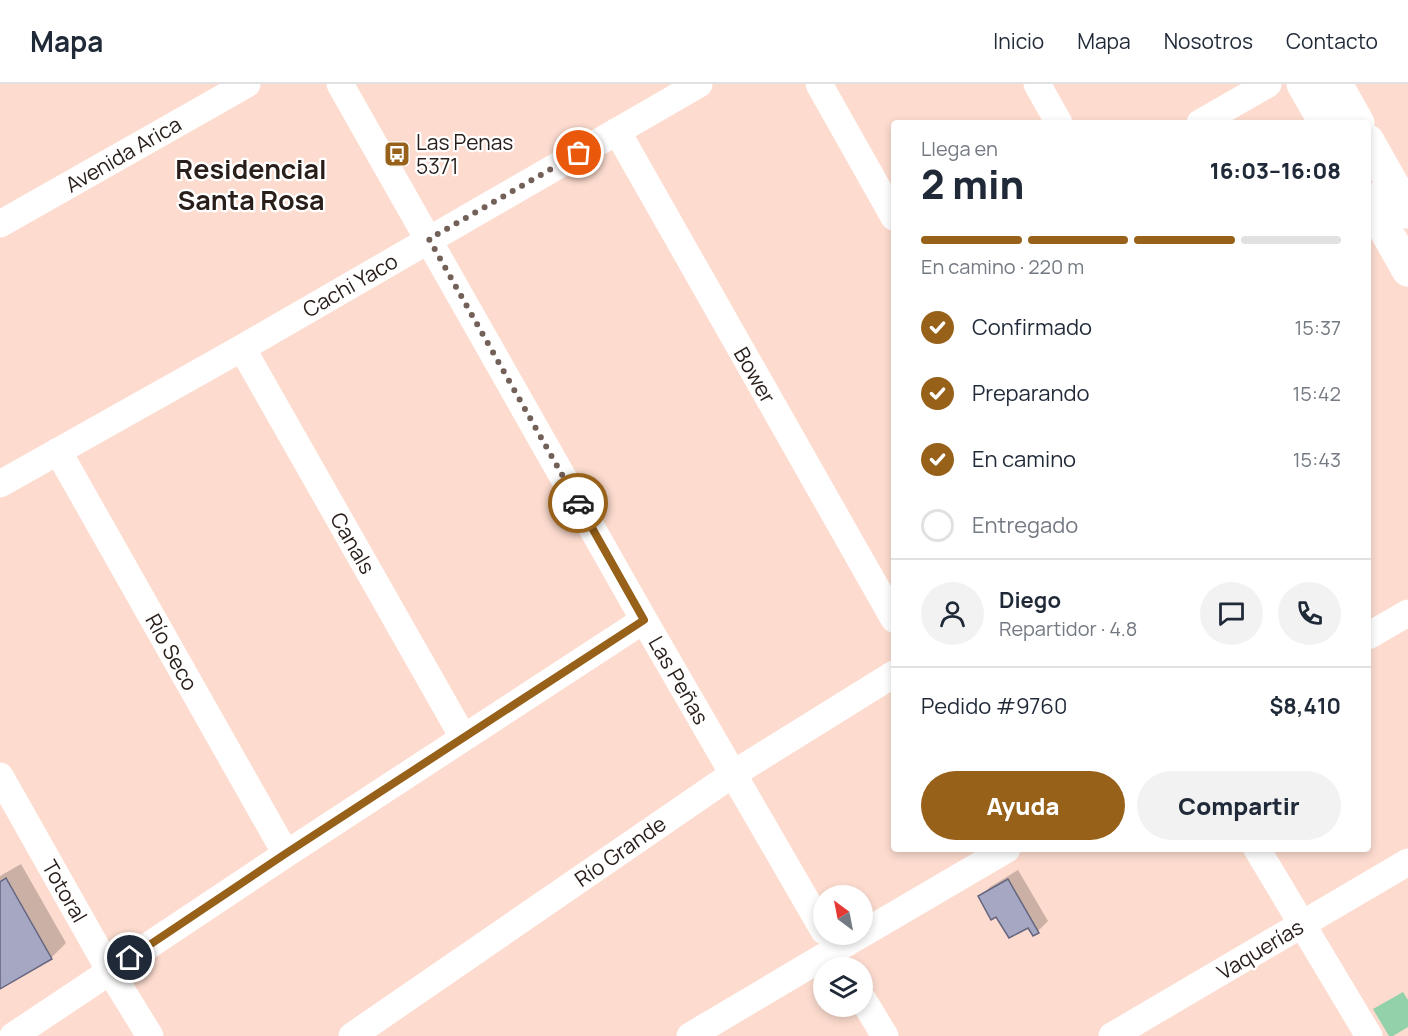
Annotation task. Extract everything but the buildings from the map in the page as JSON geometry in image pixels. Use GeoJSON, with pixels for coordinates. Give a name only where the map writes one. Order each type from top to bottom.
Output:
{"type":"FeatureCollection","features":[{"type":"Feature","properties":{"kind":"highway"},"geometry":{"type":"LineString","coordinates":[[1303,84],[1323,120]]}},
{"type":"Feature","properties":{"kind":"highway"},"geometry":{"type":"LineString","coordinates":[[1336,84],[1356,120]]}},
{"type":"Feature","properties":{"kind":"highway"},"geometry":{"type":"LineString","coordinates":[[1371,146],[1408,212]]}},
{"type":"Feature","properties":{"kind":"highway"},"geometry":{"type":"LineString","coordinates":[[1371,204],[1408,270]]}},
{"type":"Feature","properties":{"kind":"street","name":"Avenida Arica"},"geometry":{"type":"LineString","coordinates":[[0,224],[247,84]]}},
{"type":"Feature","properties":{"kind":"street","name":"Las Peñas"},"geometry":{"type":"LineString","coordinates":[[340,84],[832,946]]}},
{"type":"Feature","properties":{"kind":"street","name":"Cachi Yaco"},"geometry":{"type":"LineString","coordinates":[[0,484],[242,348],[699,84]]}},
{"type":"Feature","properties":{"kind":"street"},"geometry":{"type":"LineString","coordinates":[[819,84],[891,213]]}},
{"type":"Feature","properties":{"kind":"street"},"geometry":{"type":"LineString","coordinates":[[1037,84],[1057,120]]}},
{"type":"Feature","properties":{"kind":"street"},"geometry":{"type":"LineString","coordinates":[[1205,120],[1268,84]]}},
{"type":"Feature","properties":{"kind":"street","name":"Bower"},"geometry":{"type":"LineString","coordinates":[[617,131],[891,615]]}},
{"type":"Feature","properties":{"kind":"street","name":"Canals"},"geometry":{"type":"LineString","coordinates":[[242,348],[463,737]]}},
{"type":"Feature","properties":{"kind":"street","name":"Río Seco"},"geometry":{"type":"LineString","coordinates":[[58,451],[285,854]]}},
{"type":"Feature","properties":{"kind":"street"},"geometry":{"type":"LineString","coordinates":[[1371,634],[1408,613]]}},
{"type":"Feature","properties":{"kind":"street"},"geometry":{"type":"LineString","coordinates":[[13,1036],[285,854],[644,620]]}},
{"type":"Feature","properties":{"kind":"street","name":"Río Grande"},"geometry":{"type":"LineString","coordinates":[[352,1036],[733,774],[891,676]]}},
{"type":"Feature","properties":{"kind":"street","name":"Totoral"},"geometry":{"type":"LineString","coordinates":[[0,776],[110,971],[150,1036]]}},
{"type":"Feature","properties":{"kind":"street"},"geometry":{"type":"LineString","coordinates":[[873,928],[1001,852]]}},
{"type":"Feature","properties":{"kind":"street"},"geometry":{"type":"LineString","coordinates":[[1259,852],[1369,1036]]}},
{"type":"Feature","properties":{"kind":"street","name":"Vaquerías"},"geometry":{"type":"LineString","coordinates":[[1113,1036],[1408,862]]}},
{"type":"Feature","properties":{"kind":"street"},"geometry":{"type":"LineString","coordinates":[[690,1036],[832,946]]}},
{"type":"Feature","properties":{"kind":"street"},"geometry":{"type":"LineString","coordinates":[[873,1016],[885,1036]]}},
{"type":"Feature","properties":{"kind":"green space"},"geometry":{"type":"Polygon","coordinates":[[[1403,992],[1408,1000],[1408,1027],[1389,1036],[1373,1009],[1403,992]]]}},
{"type":"Feature","properties":{"kind":"way so far"},"geometry":{"type":"LineString","coordinates":[[578,503],[429,239],[579,153]]}},
{"type":"Feature","properties":{"kind":"place","name":"Las Penas 5371"},"geometry":{"type":"Point","coordinates":[397,154]}},
{"type":"Feature","properties":{"kind":"district","name":"Residencial Santa Rosa"},"geometry":{"type":"Point","coordinates":[251,184]}},
{"type":"Feature","properties":{"kind":"route"},"geometry":{"type":"LineString","coordinates":[[130,958],[644,620],[578,503]]}}]}
